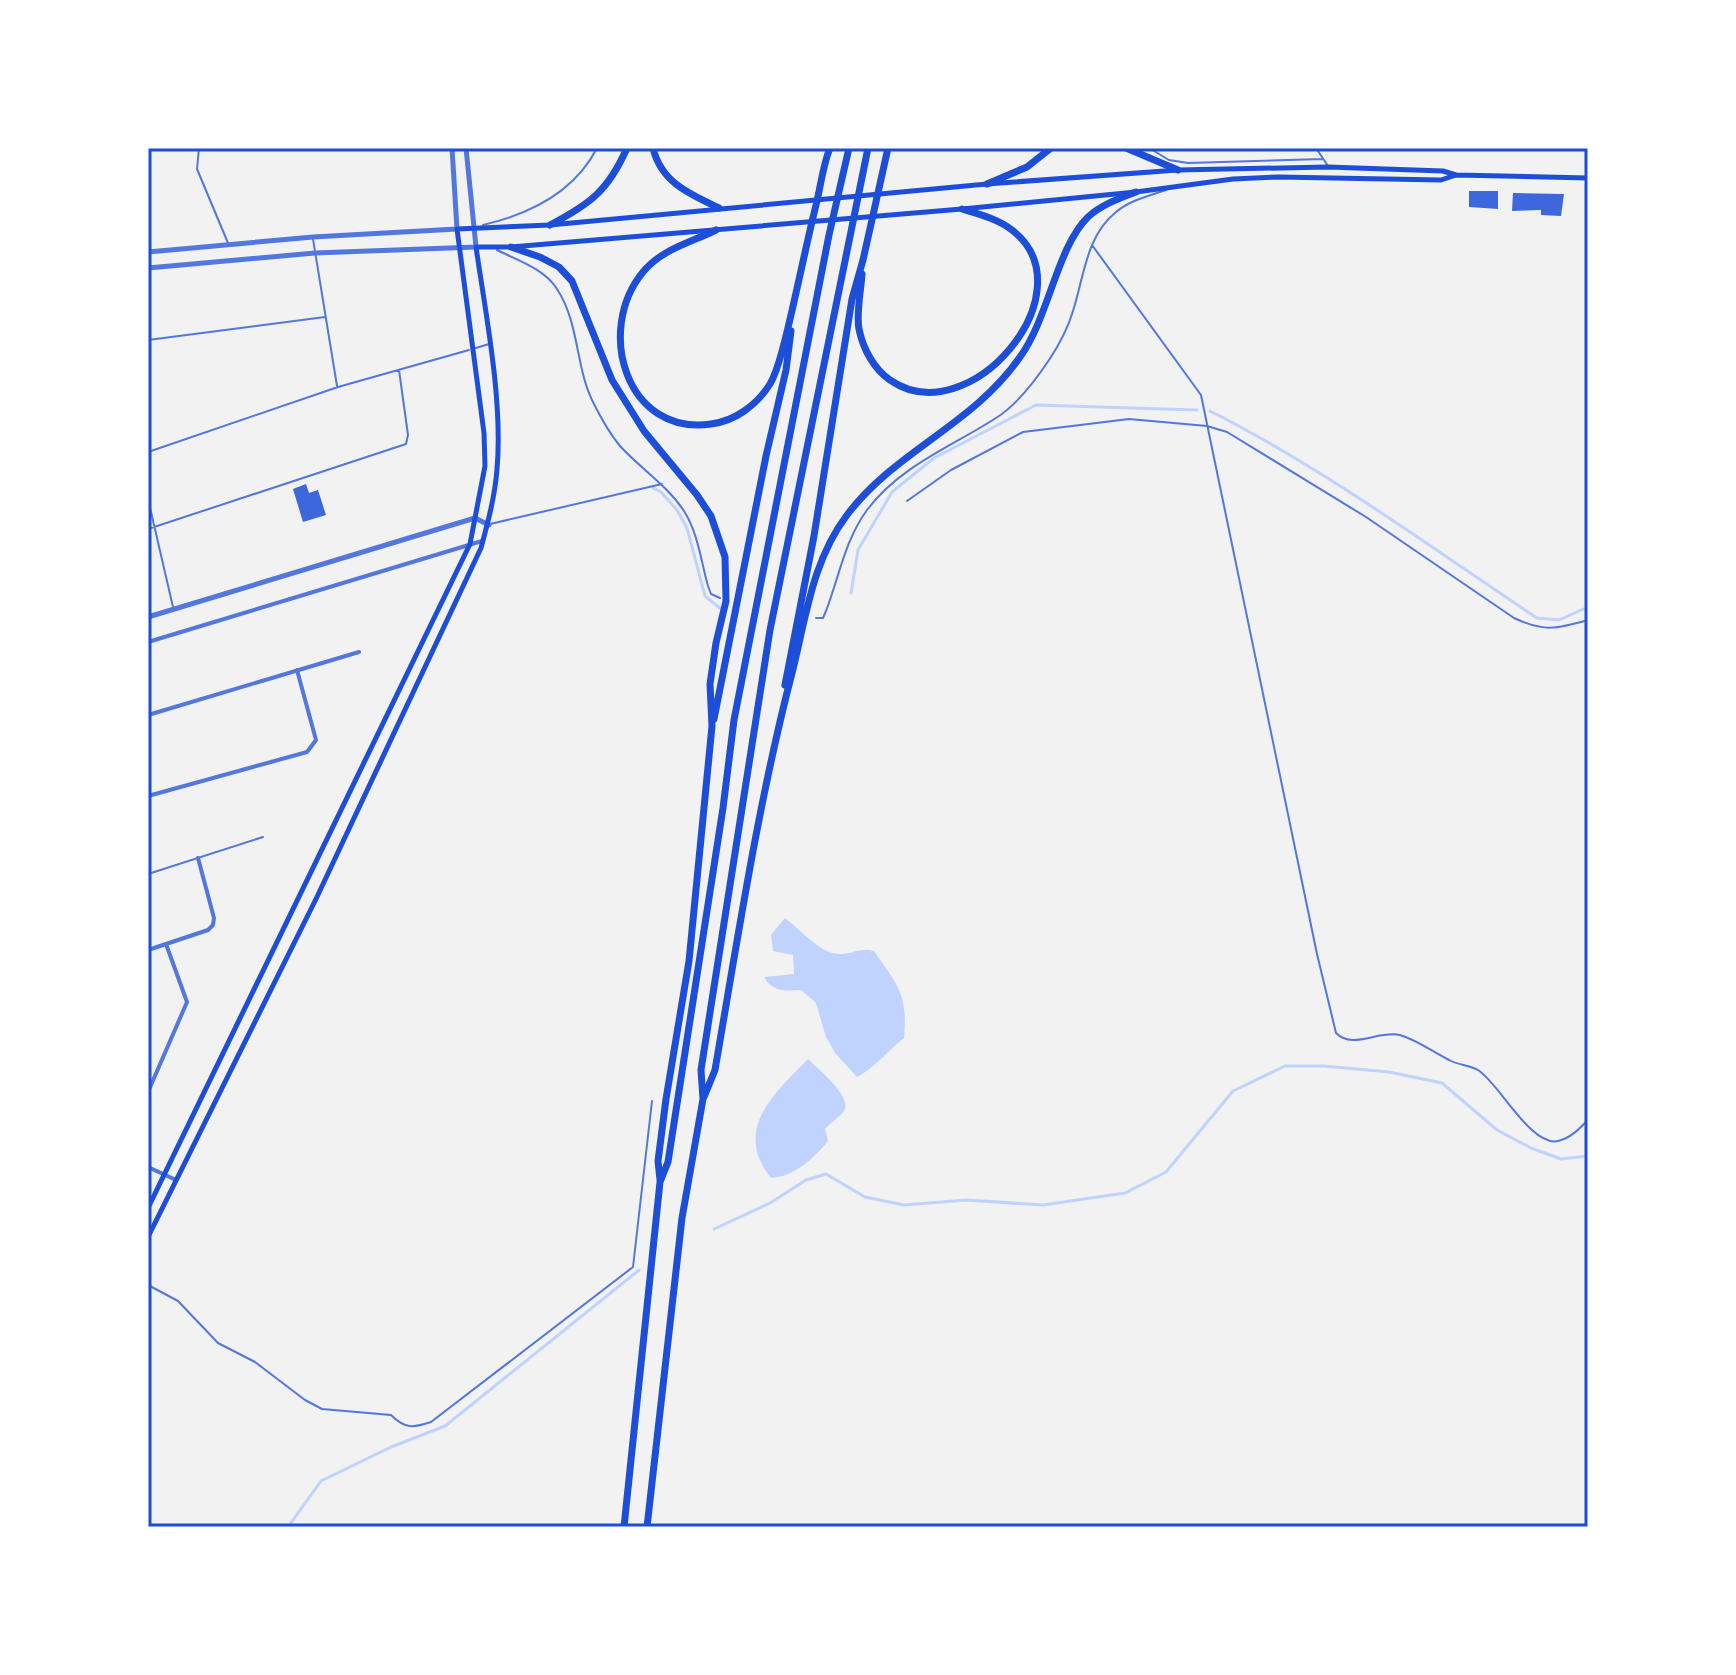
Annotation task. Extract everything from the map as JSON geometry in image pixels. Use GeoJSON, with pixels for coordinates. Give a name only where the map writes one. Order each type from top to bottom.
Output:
{"type":"FeatureCollection","features":[{"type":"Feature","properties":{"kind":"highway"},"geometry":{"type":"LineString","coordinates":[[550,225],[579,210],[600,193],[616,172],[627,148]]}},
{"type":"Feature","properties":{"kind":"highway"},"geometry":{"type":"LineString","coordinates":[[653,148],[655,158],[668,179],[689,194],[719,208]]}},
{"type":"Feature","properties":{"kind":"highway"},"geometry":{"type":"LineString","coordinates":[[660,1182],[668,1162],[693,1010],[734,720],[829,235],[849,148]]}},
{"type":"Feature","properties":{"kind":"highway"},"geometry":{"type":"LineString","coordinates":[[703,1099],[701,1070],[770,630],[868,148]]}},
{"type":"Feature","properties":{"kind":"highway"},"geometry":{"type":"LineString","coordinates":[[785,695],[785,679],[814,536],[852,299],[888,148]]}},
{"type":"Feature","properties":{"kind":"highway"},"geometry":{"type":"LineString","coordinates":[[987,184],[1027,167],[1051,148]]}},
{"type":"Feature","properties":{"kind":"highway"},"geometry":{"type":"LineString","coordinates":[[1126,148],[1178,170]]}},
{"type":"Feature","properties":{"kind":"highway"},"geometry":{"type":"LineString","coordinates":[[716,230],[657,258],[642,273],[632,290],[622,320],[620,350],[634,390],[653,409],[675,421],[710,424],[727,420],[757,401],[770,384],[790,325],[829,150]]}},
{"type":"Feature","properties":{"kind":"highway"},"geometry":{"type":"LineString","coordinates":[[647,1527],[682,1218],[703,1099],[715,1070],[747,882],[785,695],[808,598],[820,565],[845,517],[880,479],[969,413],[1006,378],[1040,324],[1075,234],[1089,216],[1136,192]]}},
{"type":"Feature","properties":{"kind":"highway"},"geometry":{"type":"LineString","coordinates":[[863,260],[859,328],[866,352],[881,374],[901,388],[922,393],[965,385],[1006,353],[1021,334],[1031,315],[1037,293],[1037,272],[1028,248],[1013,230],[985,215],[962,209]]}},
{"type":"Feature","properties":{"kind":"highway"},"geometry":{"type":"LineString","coordinates":[[511,247],[550,262],[572,281],[612,380],[627,407],[697,495],[715,527],[725,557],[726,601],[710,684],[712,726]]}},
{"type":"Feature","properties":{"kind":"highway"},"geometry":{"type":"LineString","coordinates":[[624,1527],[660,1182],[658,1161],[689,961],[712,726],[786,370],[790,325]]}},
{"type":"Feature","properties":{"kind":"main road"},"geometry":{"type":"LineString","coordinates":[[148,1208],[470,544],[485,466],[484,433],[457,229],[550,225],[987,184],[1178,170],[1328,167],[1443,171],[1456,175],[1588,178]]}},
{"type":"Feature","properties":{"kind":"main road"},"geometry":{"type":"LineString","coordinates":[[148,1237],[299,933],[489,525],[497,469],[497,430],[490,344],[476,247],[511,247],[962,209],[1136,192],[1186,183],[1278,177],[1441,180],[1456,175]]}},
{"type":"Feature","properties":{"kind":"main road"},"geometry":{"type":"LineString","coordinates":[[423,642],[434,647]]}},
{"type":"Feature","properties":{"kind":"main road"},"geometry":{"type":"LineString","coordinates":[[374,743],[385,749]]}},
{"type":"Feature","properties":{"kind":"main road"},"geometry":{"type":"LineString","coordinates":[[285,928],[299,933]]}},
{"type":"Feature","properties":{"kind":"main road"},"geometry":{"type":"LineString","coordinates":[[221,1060],[232,1067]]}},
{"type":"Feature","properties":{"kind":"street"},"geometry":{"type":"LineString","coordinates":[[148,252],[313,237],[457,229],[452,148]]}},
{"type":"Feature","properties":{"kind":"street"},"geometry":{"type":"LineString","coordinates":[[148,268],[315,253],[476,247],[466,148]]}},
{"type":"Feature","properties":{"kind":"street"},"geometry":{"type":"LineString","coordinates":[[148,617],[475,518],[489,525]]}},
{"type":"Feature","properties":{"kind":"street"},"geometry":{"type":"LineString","coordinates":[[148,642],[483,540]]}},
{"type":"Feature","properties":{"kind":"street"},"geometry":{"type":"LineString","coordinates":[[148,715],[359,652]]}},
{"type":"Feature","properties":{"kind":"street"},"geometry":{"type":"LineString","coordinates":[[148,796],[307,752],[316,740],[297,670]]}},
{"type":"Feature","properties":{"kind":"street"},"geometry":{"type":"LineString","coordinates":[[148,950],[208,930],[213,925],[214,918],[198,858]]}},
{"type":"Feature","properties":{"kind":"street"},"geometry":{"type":"LineString","coordinates":[[148,1092],[187,1002],[166,944]]}},
{"type":"Feature","properties":{"kind":"street"},"geometry":{"type":"LineString","coordinates":[[148,1167],[176,1180]]}},
{"type":"Feature","properties":{"kind":"lane"},"geometry":{"type":"LineString","coordinates":[[199,148],[197,169],[229,244]]}},
{"type":"Feature","properties":{"kind":"lane"},"geometry":{"type":"LineString","coordinates":[[474,227],[518,216],[555,197],[577,176],[597,148]]}},
{"type":"Feature","properties":{"kind":"lane"},"geometry":{"type":"LineString","coordinates":[[1149,148],[1169,160],[1188,163],[1323,159]]}},
{"type":"Feature","properties":{"kind":"lane"},"geometry":{"type":"LineString","coordinates":[[1316,148],[1328,167]]}},
{"type":"Feature","properties":{"kind":"lane"},"geometry":{"type":"LineString","coordinates":[[816,618],[823,618],[855,528],[881,495],[941,448],[997,417],[1015,402],[1049,359],[1073,312],[1082,275],[1100,230],[1116,212],[1137,200],[1186,183]]}},
{"type":"Feature","properties":{"kind":"lane"},"geometry":{"type":"LineString","coordinates":[[313,237],[338,387]]}},
{"type":"Feature","properties":{"kind":"lane"},"geometry":{"type":"LineString","coordinates":[[1092,245],[1201,395],[1336,1033],[1350,1041],[1398,1035],[1452,1062],[1477,1069],[1529,1127],[1555,1142],[1572,1136],[1588,1120]]}},
{"type":"Feature","properties":{"kind":"lane"},"geometry":{"type":"LineString","coordinates":[[492,247],[529,265],[556,287],[573,327],[582,372],[593,403],[620,445],[662,484],[683,511],[693,528],[711,594],[720,598]]}},
{"type":"Feature","properties":{"kind":"lane"},"geometry":{"type":"LineString","coordinates":[[148,340],[325,317]]}},
{"type":"Feature","properties":{"kind":"lane"},"geometry":{"type":"LineString","coordinates":[[148,452],[338,387],[490,344]]}},
{"type":"Feature","properties":{"kind":"lane"},"geometry":{"type":"LineString","coordinates":[[148,529],[406,444],[408,435],[399,369]]}},
{"type":"Feature","properties":{"kind":"lane"},"geometry":{"type":"LineString","coordinates":[[907,501],[951,470],[1023,432],[1129,419],[1207,426],[1227,432],[1366,517],[1514,618],[1536,629],[1562,628],[1588,620]]}},
{"type":"Feature","properties":{"kind":"lane"},"geometry":{"type":"LineString","coordinates":[[489,525],[662,484]]}},
{"type":"Feature","properties":{"kind":"lane"},"geometry":{"type":"LineString","coordinates":[[148,499],[173,610]]}},
{"type":"Feature","properties":{"kind":"lane"},"geometry":{"type":"LineString","coordinates":[[148,874],[263,837]]}},
{"type":"Feature","properties":{"kind":"lane"},"geometry":{"type":"LineString","coordinates":[[148,1285],[178,1301],[218,1343],[255,1362],[322,1409],[391,1415],[401,1425],[413,1428],[431,1422],[633,1267],[652,1101]]}},
{"type":"Feature","properties":{"kind":"water"},"geometry":{"type":"Polygon","coordinates":[[[785,918],[818,946],[833,953],[874,951],[900,991],[904,1038],[857,1077],[835,1053],[826,1037],[816,1003],[801,990],[775,988],[764,977],[794,974],[793,955],[773,951],[771,935],[785,918]]]}},
{"type":"Feature","properties":{"kind":"water"},"geometry":{"type":"Polygon","coordinates":[[[808,1059],[844,1098],[844,1111],[825,1129],[828,1141],[810,1160],[788,1174],[771,1178],[760,1160],[756,1144],[757,1128],[762,1113],[772,1099],[808,1059]]]}},
{"type":"Feature","properties":{"kind":"building"},"geometry":{"type":"Polygon","coordinates":[[[1469,191],[1498,191],[1498,209],[1469,207],[1469,191]]]}},
{"type":"Feature","properties":{"kind":"building"},"geometry":{"type":"Polygon","coordinates":[[[1513,193],[1564,194],[1561,216],[1541,215],[1541,210],[1512,211],[1513,193]]]}},
{"type":"Feature","properties":{"kind":"building"},"geometry":{"type":"Polygon","coordinates":[[[306,484],[309,493],[318,490],[326,515],[303,522],[293,489],[306,484]]]}},
{"type":"Feature","properties":{"kind":"waterway"},"geometry":{"type":"LineString","coordinates":[[851,593],[858,550],[892,492],[934,458],[1036,405],[1197,410]]}},
{"type":"Feature","properties":{"kind":"waterway"},"geometry":{"type":"LineString","coordinates":[[1210,411],[1336,483],[1537,618],[1559,620],[1588,607]]}},
{"type":"Feature","properties":{"kind":"waterway"},"geometry":{"type":"LineString","coordinates":[[653,488],[661,492],[677,510],[687,528],[705,596],[721,609]]}},
{"type":"Feature","properties":{"kind":"waterway"},"geometry":{"type":"LineString","coordinates":[[714,1229],[770,1203],[806,1180],[826,1174],[865,1197],[904,1205],[966,1200],[1043,1205],[1125,1193],[1166,1172],[1233,1091],[1285,1066],[1389,1072],[1442,1083],[1497,1130],[1531,1148],[1561,1159],[1588,1156]]}},
{"type":"Feature","properties":{"kind":"waterway"},"geometry":{"type":"LineString","coordinates":[[288,1527],[321,1481],[391,1447],[445,1426],[639,1270]]}}]}
